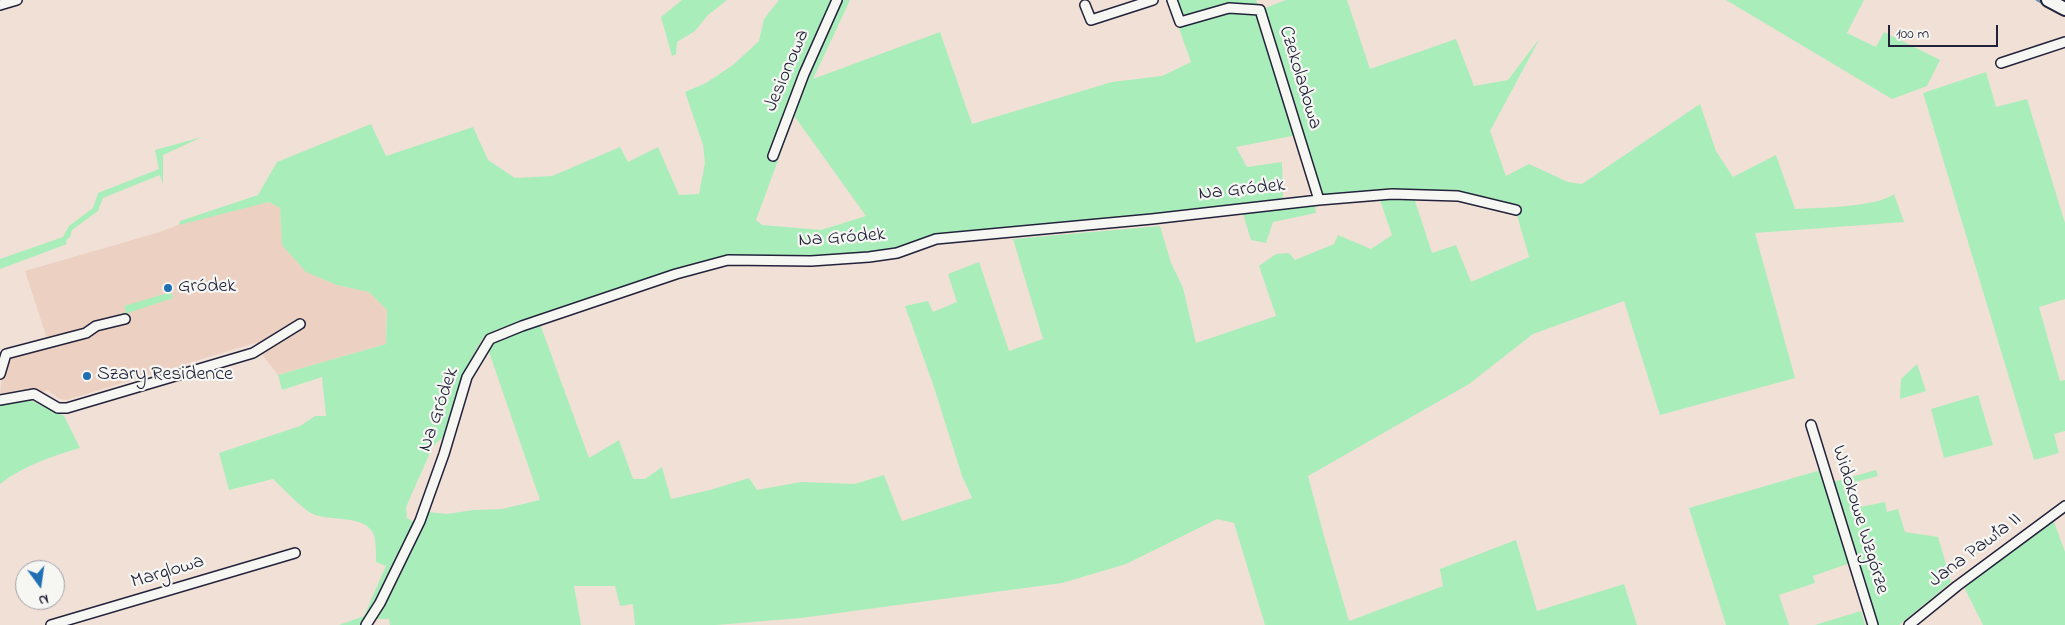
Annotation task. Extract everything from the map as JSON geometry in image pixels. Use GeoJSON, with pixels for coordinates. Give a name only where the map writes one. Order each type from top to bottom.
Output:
{"type":"FeatureCollection","features":[{"type":"Feature","properties":{"kind":"street"},"geometry":{"type":"LineString","coordinates":[[0,5],[16,0]]}},
{"type":"Feature","properties":{"kind":"street","name":"Jesionowa"},"geometry":{"type":"LineString","coordinates":[[773,156],[804,74],[837,0]]}},
{"type":"Feature","properties":{"kind":"street"},"geometry":{"type":"LineString","coordinates":[[1085,5],[1091,20],[1153,0]]}},
{"type":"Feature","properties":{"kind":"street","name":"Czekoladowa"},"geometry":{"type":"LineString","coordinates":[[1172,0],[1180,22],[1229,8],[1260,10],[1319,200]]}},
{"type":"Feature","properties":{"kind":"street"},"geometry":{"type":"LineString","coordinates":[[2048,0],[2065,9]]}},
{"type":"Feature","properties":{"kind":"street"},"geometry":{"type":"LineString","coordinates":[[2001,63],[2065,42]]}},
{"type":"Feature","properties":{"kind":"street","name":"Na Gródek"},"geometry":{"type":"LineString","coordinates":[[366,625],[380,603],[420,521],[444,454],[467,377],[490,339],[531,323],[717,262],[869,257],[897,253],[936,239],[1152,219],[1319,200],[1426,194],[1458,196],[1516,210]]}},
{"type":"Feature","properties":{"kind":"street"},"geometry":{"type":"LineString","coordinates":[[0,374],[6,354],[86,333],[96,326],[125,319]]}},
{"type":"Feature","properties":{"kind":"street"},"geometry":{"type":"LineString","coordinates":[[0,400],[34,394],[58,408],[67,408],[253,354],[300,324]]}},
{"type":"Feature","properties":{"kind":"street","name":"Widokowe Wzgórze"},"geometry":{"type":"LineString","coordinates":[[1811,425],[1873,625]]}},
{"type":"Feature","properties":{"kind":"street","name":"Jana Pawła II"},"geometry":{"type":"LineString","coordinates":[[1909,625],[1955,587],[2065,506]]}},
{"type":"Feature","properties":{"kind":"street","name":"Marglowa"},"geometry":{"type":"LineString","coordinates":[[51,625],[295,553]]}},
{"type":"Feature","properties":{"kind":"shaded area"},"geometry":{"type":"Polygon","coordinates":[[[269,202],[280,208],[281,224],[337,285],[369,292],[387,310],[386,344],[278,375],[255,343],[66,400],[60,399],[47,390],[41,393],[33,390],[0,397],[2,373],[10,356],[49,345],[25,271],[160,232],[183,223],[269,202]]]}},
{"type":"Feature","properties":{"kind":"green space"},"geometry":{"type":"Polygon","coordinates":[[[682,0],[727,0],[708,15],[695,31],[677,42],[676,54],[672,56],[661,17],[682,0]]]}},
{"type":"Feature","properties":{"kind":"green space"},"geometry":{"type":"Polygon","coordinates":[[[779,0],[850,0],[813,79],[940,32],[972,124],[1112,82],[1162,76],[1191,62],[1169,0],[1256,0],[1260,10],[1286,0],[1347,0],[1370,69],[1456,39],[1474,86],[1508,80],[1540,38],[1490,131],[1506,176],[1529,164],[1568,182],[1582,184],[1700,104],[1716,151],[1733,177],[1776,155],[1795,209],[1875,202],[1894,194],[1904,222],[1755,233],[1795,378],[1660,415],[1624,301],[1533,334],[1469,384],[1308,476],[1349,621],[1443,586],[1440,569],[1516,540],[1537,611],[1624,584],[1637,625],[1265,625],[1234,523],[1217,519],[1126,564],[1062,583],[801,618],[716,625],[635,625],[633,604],[620,606],[615,586],[574,586],[581,625],[390,625],[389,619],[376,619],[428,512],[447,514],[473,510],[502,509],[540,500],[487,346],[497,338],[540,324],[589,458],[619,440],[633,479],[645,479],[662,467],[671,499],[749,478],[757,490],[801,482],[855,484],[884,475],[902,521],[972,498],[962,476],[933,384],[905,306],[928,301],[933,312],[957,302],[948,274],[979,262],[1009,351],[1043,339],[1013,239],[1160,226],[1171,263],[1183,288],[1196,343],[1276,316],[1259,266],[1276,254],[1289,253],[1295,260],[1334,244],[1338,235],[1371,249],[1392,235],[1380,200],[1414,198],[1432,253],[1456,245],[1471,282],[1529,257],[1517,215],[1520,209],[1459,193],[1322,196],[1302,134],[1236,147],[1247,167],[1282,162],[1283,203],[934,235],[897,249],[812,258],[691,266],[496,330],[482,339],[463,374],[443,437],[433,446],[406,507],[407,518],[415,523],[377,603],[362,625],[339,625],[364,616],[386,566],[376,562],[375,539],[372,531],[365,525],[357,522],[311,513],[273,479],[229,490],[219,453],[300,426],[315,416],[326,416],[322,377],[282,390],[278,375],[386,344],[387,310],[369,292],[337,285],[306,272],[282,245],[280,208],[269,202],[179,225],[180,221],[258,195],[277,162],[371,124],[386,156],[473,127],[488,160],[515,178],[552,176],[620,147],[628,162],[658,147],[679,195],[699,194],[705,163],[703,145],[685,92],[706,83],[733,65],[759,41],[764,19],[779,0]],[[795,117],[756,220],[762,225],[821,230],[866,216],[795,117]]]}},
{"type":"Feature","properties":{"kind":"green space"},"geometry":{"type":"Polygon","coordinates":[[[1726,0],[1864,0],[1847,33],[1876,47],[1884,32],[1940,60],[1927,86],[1892,99],[1726,0]]]}},
{"type":"Feature","properties":{"kind":"green space"},"geometry":{"type":"Polygon","coordinates":[[[1986,72],[1996,107],[2027,99],[2065,223],[2065,299],[2039,307],[2060,381],[2065,380],[2065,431],[2054,434],[2059,453],[2034,460],[1923,93],[1986,72]]]}},
{"type":"Feature","properties":{"kind":"green space"},"geometry":{"type":"Polygon","coordinates":[[[202,137],[163,155],[163,185],[160,175],[103,198],[98,211],[72,230],[70,237],[66,240],[67,244],[0,269],[0,259],[63,237],[69,226],[93,208],[98,193],[159,169],[155,150],[202,137]]]}},
{"type":"Feature","properties":{"kind":"green space"},"geometry":{"type":"Polygon","coordinates":[[[1315,206],[1316,213],[1273,222],[1266,243],[1251,240],[1243,214],[1315,206]]]}},
{"type":"Feature","properties":{"kind":"green space"},"geometry":{"type":"Polygon","coordinates":[[[171,292],[173,298],[122,315],[122,313],[126,312],[124,306],[171,292]]]}},
{"type":"Feature","properties":{"kind":"green space"},"geometry":{"type":"Polygon","coordinates":[[[1917,364],[1926,391],[1900,399],[1901,379],[1917,364]]]}},
{"type":"Feature","properties":{"kind":"green space"},"geometry":{"type":"Polygon","coordinates":[[[1978,395],[1993,445],[1944,458],[1931,409],[1978,395]]]}},
{"type":"Feature","properties":{"kind":"green space"},"geometry":{"type":"Polygon","coordinates":[[[28,399],[64,416],[80,448],[38,462],[0,484],[0,405],[28,399]]]}},
{"type":"Feature","properties":{"kind":"green space"},"geometry":{"type":"Polygon","coordinates":[[[1821,470],[1850,563],[1813,576],[1815,583],[1779,595],[1789,625],[1726,625],[1689,508],[1821,470]]]}},
{"type":"Feature","properties":{"kind":"green space"},"geometry":{"type":"Polygon","coordinates":[[[1876,470],[1878,476],[1855,482],[1860,507],[1885,502],[1887,512],[1898,509],[1905,532],[1938,537],[1951,582],[1899,625],[1877,625],[1833,482],[1876,470]]]}},
{"type":"Feature","properties":{"kind":"green space"},"geometry":{"type":"Polygon","coordinates":[[[2053,519],[2065,552],[2065,625],[1983,625],[1963,585],[2053,519]]]}},
{"type":"Feature","properties":{"kind":"green space"},"geometry":{"type":"Polygon","coordinates":[[[1861,611],[1865,625],[1815,625],[1861,611]]]}},
{"type":"Feature","properties":{"kind":"waterway"},"geometry":{"type":"LineString","coordinates":[[2037,0],[2044,4]]}},
{"type":"Feature","properties":{"kind":"place","name":"Gródek"},"geometry":{"type":"Point","coordinates":[168,288]}},
{"type":"Feature","properties":{"kind":"place","name":"Szary Residence"},"geometry":{"type":"Point","coordinates":[87,376]}}]}
